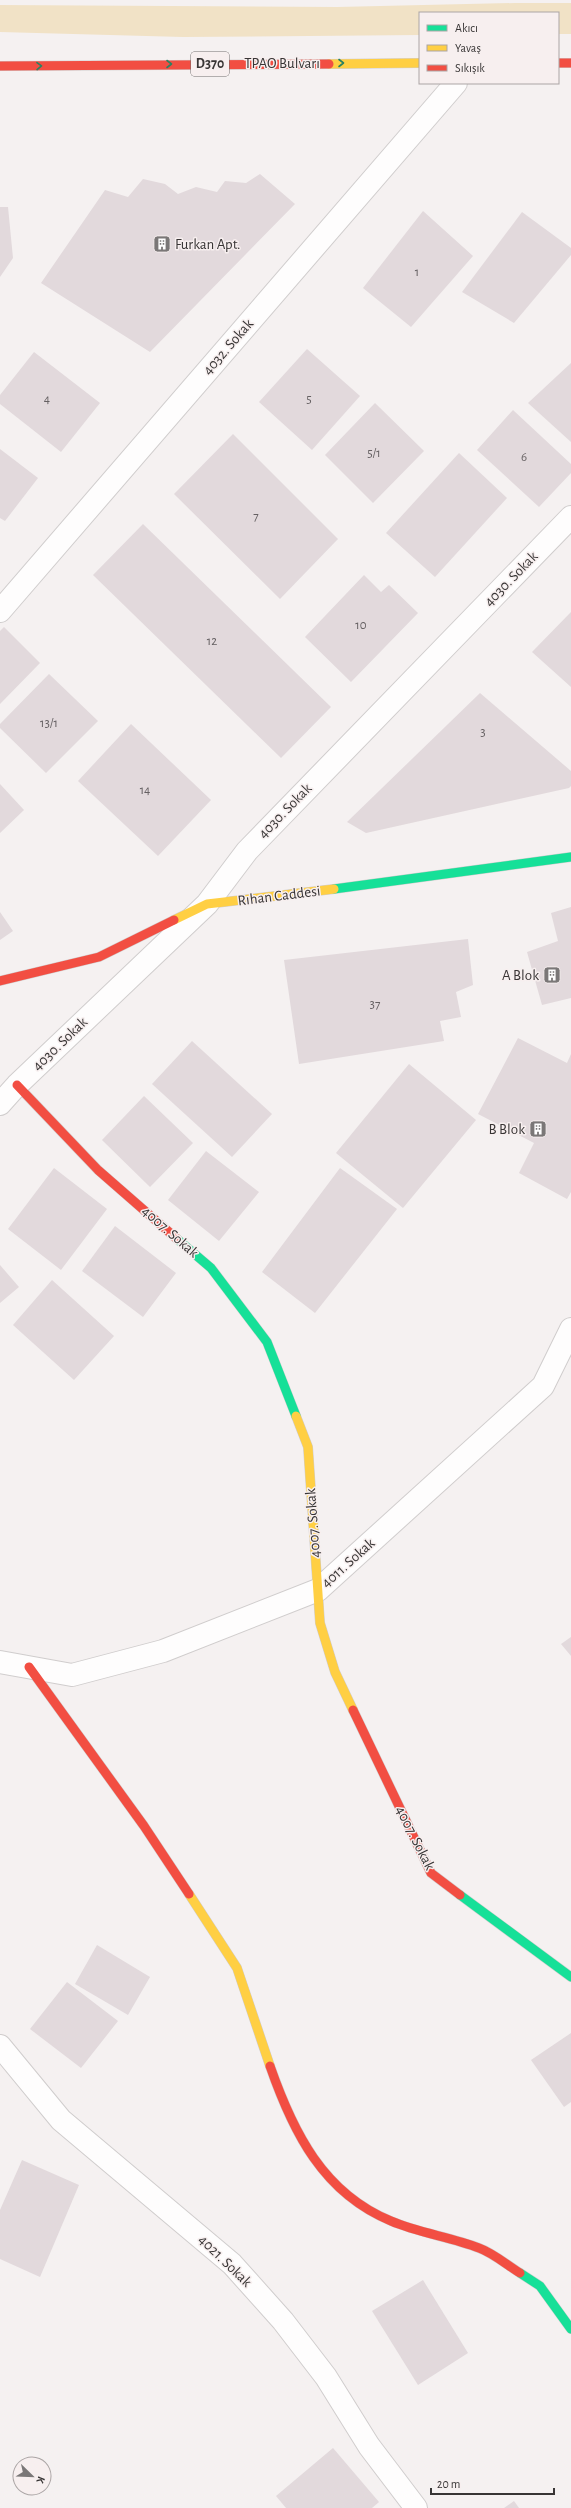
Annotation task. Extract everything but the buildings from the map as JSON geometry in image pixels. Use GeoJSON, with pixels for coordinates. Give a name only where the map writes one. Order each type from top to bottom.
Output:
{"type":"FeatureCollection","features":[{"type":"Feature","properties":{"kind":"main road","name":"TPAO Bulvarı"},"geometry":{"type":"LineString","coordinates":[[0,66],[419,62]]}},
{"type":"Feature","properties":{"kind":"main road"},"geometry":{"type":"LineString","coordinates":[[559,63],[571,63]]}},
{"type":"Feature","properties":{"kind":"main road","name":"Rıhan Caddesi"},"geometry":{"type":"LineString","coordinates":[[0,981],[99,957],[207,904],[298,894],[571,857]]}},
{"type":"Feature","properties":{"kind":"main road","name":"4007. Sokak"},"geometry":{"type":"LineString","coordinates":[[17,1085],[98,1170],[211,1268],[267,1342],[308,1447],[320,1623],[335,1672],[431,1873],[571,1977]]}},
{"type":"Feature","properties":{"kind":"main road"},"geometry":{"type":"LineString","coordinates":[[29,1667],[144,1826],[237,1968],[284,2105],[310,2154],[343,2193],[384,2217],[480,2248],[540,2286],[571,2329]]}},
{"type":"Feature","properties":{"kind":"street","name":"4032. Sokak"},"geometry":{"type":"LineString","coordinates":[[0,610],[455,84]]}},
{"type":"Feature","properties":{"kind":"street","name":"4030. Sokak"},"geometry":{"type":"LineString","coordinates":[[0,1104],[17,1085],[207,904],[247,850],[571,517]]}},
{"type":"Feature","properties":{"kind":"street","name":"4011. Sokak"},"geometry":{"type":"LineString","coordinates":[[0,1662],[72,1674],[163,1651],[318,1590],[543,1386],[571,1329]]}},
{"type":"Feature","properties":{"kind":"street","name":"4021. Sokak"},"geometry":{"type":"LineString","coordinates":[[0,2046],[61,2120],[232,2264],[283,2321],[326,2377],[369,2446],[416,2508]]}},
{"type":"Feature","properties":{"kind":"shaded area"},"geometry":{"type":"Polygon","coordinates":[[[571,3],[571,34],[559,34],[559,12],[419,12],[419,35],[183,37],[0,32],[0,5],[337,7],[571,3]]]}},
{"type":"Feature","properties":{"kind":"traffic: fast"},"geometry":{"type":"LineString","coordinates":[[334,889],[571,857]]}},
{"type":"Feature","properties":{"kind":"traffic: fast"},"geometry":{"type":"LineString","coordinates":[[177,1239],[211,1268],[267,1342],[296,1416]]}},
{"type":"Feature","properties":{"kind":"traffic: fast"},"geometry":{"type":"LineString","coordinates":[[460,1895],[571,1977]]}},
{"type":"Feature","properties":{"kind":"traffic: fast"},"geometry":{"type":"LineString","coordinates":[[520,2273],[540,2286],[571,2329]]}},
{"type":"Feature","properties":{"kind":"traffic: slow"},"geometry":{"type":"LineString","coordinates":[[329,64],[419,63]]}},
{"type":"Feature","properties":{"kind":"traffic: slow"},"geometry":{"type":"LineString","coordinates":[[174,920],[207,904],[334,889]]}},
{"type":"Feature","properties":{"kind":"traffic: slow"},"geometry":{"type":"LineString","coordinates":[[296,1416],[308,1447],[320,1623],[335,1672],[353,1710]]}},
{"type":"Feature","properties":{"kind":"traffic: slow"},"geometry":{"type":"LineString","coordinates":[[189,1894],[237,1968],[270,2066]]}},
{"type":"Feature","properties":{"kind":"traffic: jam"},"geometry":{"type":"LineString","coordinates":[[559,63],[571,63]]}},
{"type":"Feature","properties":{"kind":"traffic: jam"},"geometry":{"type":"LineString","coordinates":[[0,66],[329,64]]}},
{"type":"Feature","properties":{"kind":"traffic: jam"},"geometry":{"type":"LineString","coordinates":[[0,981],[99,957],[174,920]]}},
{"type":"Feature","properties":{"kind":"traffic: jam"},"geometry":{"type":"LineString","coordinates":[[17,1085],[98,1170],[177,1239]]}},
{"type":"Feature","properties":{"kind":"traffic: jam"},"geometry":{"type":"LineString","coordinates":[[29,1667],[144,1826],[189,1894]]}},
{"type":"Feature","properties":{"kind":"traffic: jam"},"geometry":{"type":"LineString","coordinates":[[353,1710],[431,1873],[460,1895]]}},
{"type":"Feature","properties":{"kind":"traffic: jam"},"geometry":{"type":"LineString","coordinates":[[270,2066],[300,2137],[329,2177],[347,2194],[367,2209],[391,2221],[484,2250],[520,2273]]}},
{"type":"Feature","properties":{"kind":"place","name":"Furkan Apt."},"geometry":{"type":"Point","coordinates":[162,244]}},
{"type":"Feature","properties":{"kind":"place","name":"A Blok"},"geometry":{"type":"Point","coordinates":[552,975]}},
{"type":"Feature","properties":{"kind":"place","name":"B Blok"},"geometry":{"type":"Point","coordinates":[538,1129]}}]}
